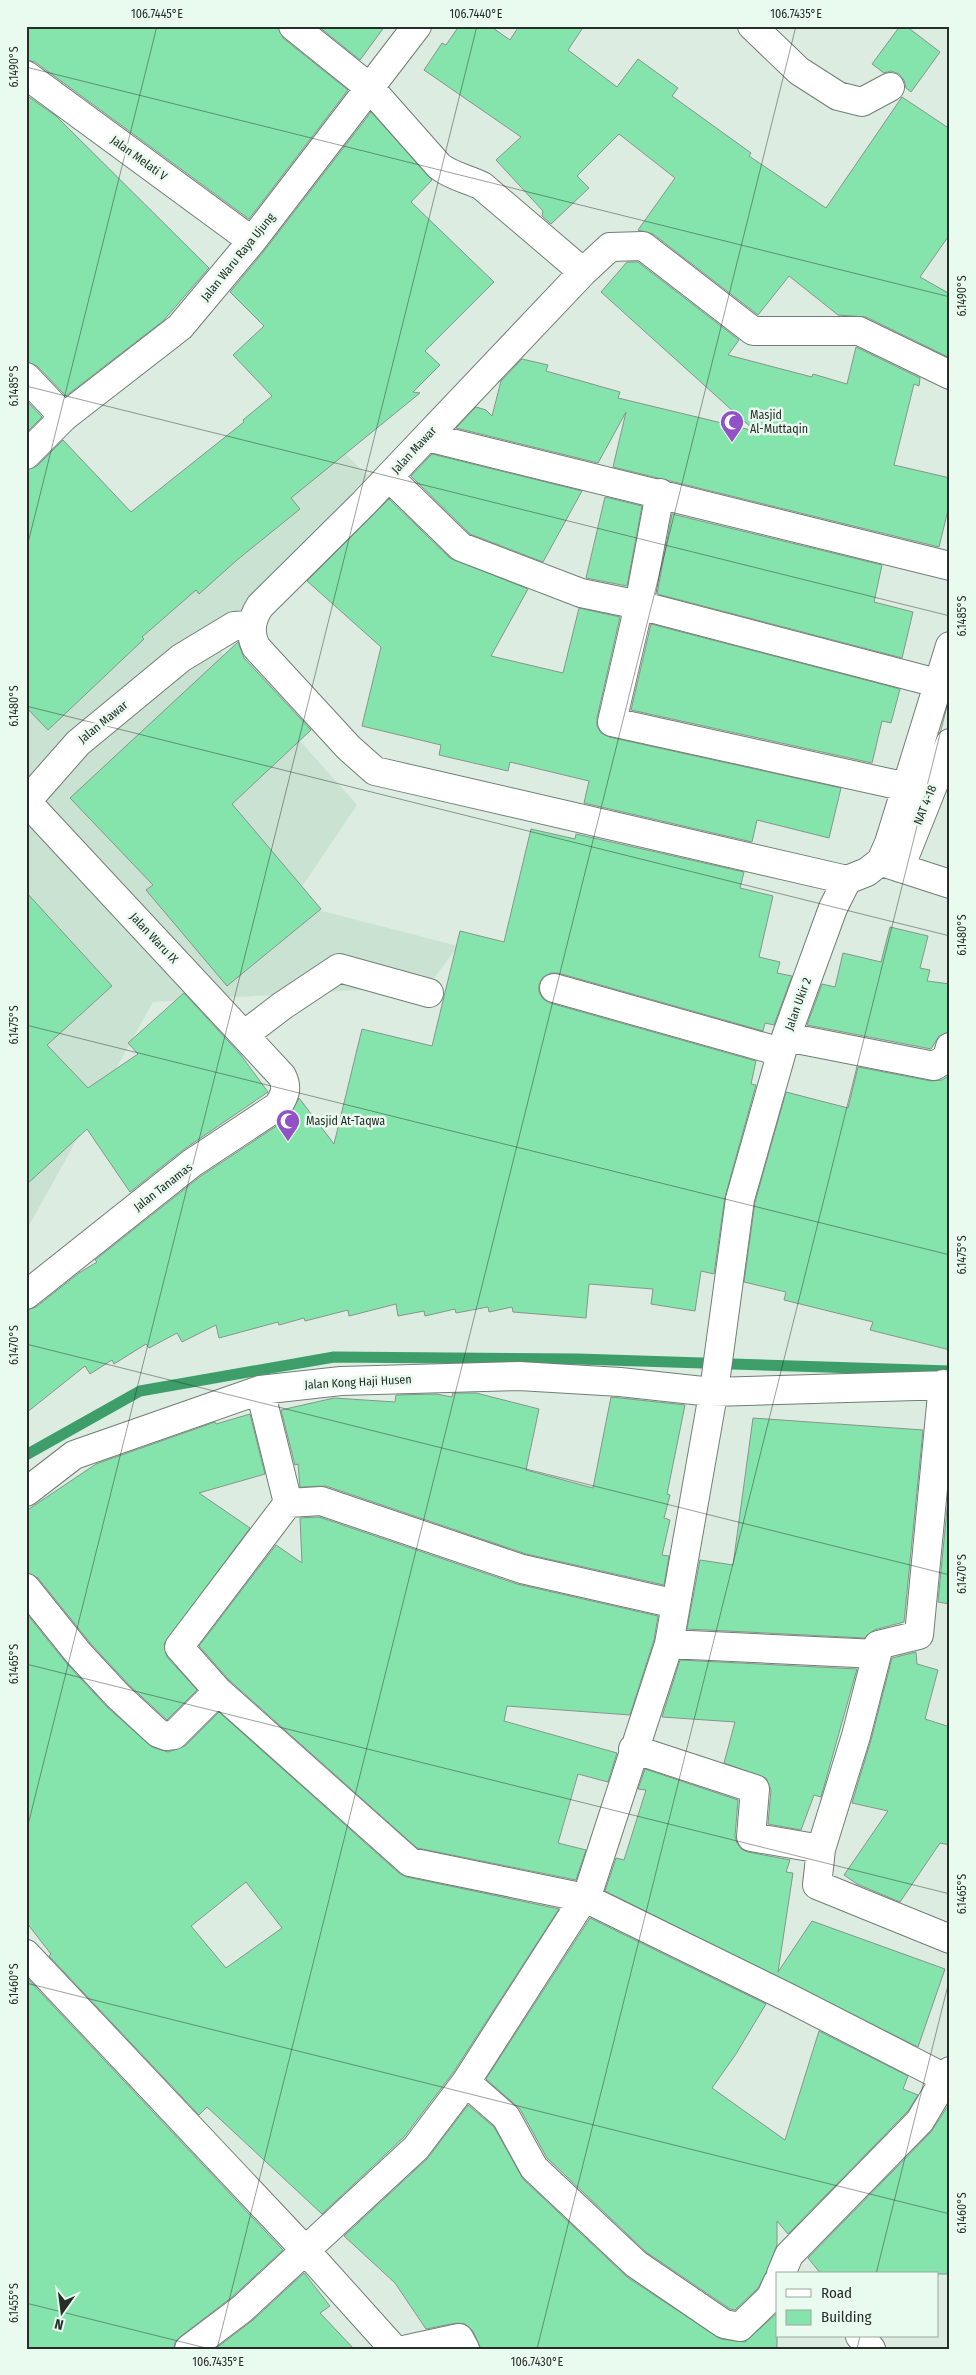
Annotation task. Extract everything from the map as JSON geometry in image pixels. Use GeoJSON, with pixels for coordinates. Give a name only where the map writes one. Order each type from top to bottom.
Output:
{"type":"FeatureCollection","features":[{"type":"Feature","properties":{"kind":"street"},"geometry":{"type":"LineString","coordinates":[[293,26],[370,88],[439,166],[448,173],[464,177],[482,186],[583,272]]}},
{"type":"Feature","properties":{"kind":"street","name":"Jalan Waru Raya Ujung"},"geometry":{"type":"LineString","coordinates":[[26,455],[64,417],[180,327],[252,241],[417,26]]}},
{"type":"Feature","properties":{"kind":"street"},"geometry":{"type":"LineString","coordinates":[[752,26],[799,72],[838,96],[862,102],[890,87]]}},
{"type":"Feature","properties":{"kind":"street","name":"Jalan Melati V"},"geometry":{"type":"LineString","coordinates":[[26,74],[252,241]]}},
{"type":"Feature","properties":{"kind":"street","name":"Jalan Mawar"},"geometry":{"type":"LineString","coordinates":[[26,801],[78,743],[181,658],[234,626],[251,625],[260,606],[389,477],[583,272],[610,246],[643,246],[752,331],[859,331],[950,375]]}},
{"type":"Feature","properties":{"kind":"street"},"geometry":{"type":"LineString","coordinates":[[26,377],[64,417]]}},
{"type":"Feature","properties":{"kind":"street"},"geometry":{"type":"LineString","coordinates":[[427,437],[950,566]]}},
{"type":"Feature","properties":{"kind":"street"},"geometry":{"type":"LineString","coordinates":[[389,477],[461,547],[581,593],[639,605],[937,683]]}},
{"type":"Feature","properties":{"kind":"street"},"geometry":{"type":"LineString","coordinates":[[660,494],[639,605],[612,722],[908,787]]}},
{"type":"Feature","properties":{"kind":"street"},"geometry":{"type":"LineString","coordinates":[[251,625],[252,638],[256,647],[349,748],[376,771],[847,880],[891,864],[950,884]]}},
{"type":"Feature","properties":{"kind":"street"},"geometry":{"type":"LineString","coordinates":[[891,864],[908,787],[937,683],[950,646]]}},
{"type":"Feature","properties":{"kind":"street","name":"NAT 4-18"},"geometry":{"type":"LineString","coordinates":[[891,864],[950,743]]}},
{"type":"Feature","properties":{"kind":"street","name":"Jalan Waru IX"},"geometry":{"type":"LineString","coordinates":[[26,801],[282,1076]]}},
{"type":"Feature","properties":{"kind":"street","name":"Jalan Ukir 2"},"geometry":{"type":"LineString","coordinates":[[189,2349],[242,2309],[416,2148],[466,2082],[585,1898],[669,1644],[714,1388],[740,1198],[783,1044],[832,908],[847,880]]}},
{"type":"Feature","properties":{"kind":"street"},"geometry":{"type":"LineString","coordinates":[[244,1035],[282,1006],[339,968],[429,993]]}},
{"type":"Feature","properties":{"kind":"street"},"geometry":{"type":"LineString","coordinates":[[554,988],[783,1044],[934,1066],[947,1058],[950,1047]]}},
{"type":"Feature","properties":{"kind":"street","name":"Jalan Tanamas"},"geometry":{"type":"LineString","coordinates":[[26,1295],[192,1163],[278,1106],[284,1098],[286,1090],[282,1076]]}},
{"type":"Feature","properties":{"kind":"street","name":"Jalan Kong Haji Husen"},"geometry":{"type":"LineString","coordinates":[[26,1492],[74,1455],[260,1390],[341,1381],[519,1376],[714,1388],[946,1385]]}},
{"type":"Feature","properties":{"kind":"street"},"geometry":{"type":"LineString","coordinates":[[946,1385],[919,1635],[878,1645],[856,1736],[821,1849],[817,1885],[950,1939]]}},
{"type":"Feature","properties":{"kind":"street"},"geometry":{"type":"LineString","coordinates":[[260,1390],[288,1503]]}},
{"type":"Feature","properties":{"kind":"street"},"geometry":{"type":"LineString","coordinates":[[676,1604],[522,1569],[321,1501],[288,1503],[179,1647],[218,1691],[410,1862],[585,1898],[947,2075],[920,2121],[792,2268]]}},
{"type":"Feature","properties":{"kind":"street"},"geometry":{"type":"LineString","coordinates":[[26,1588],[79,1654],[118,1696],[158,1733],[166,1736],[174,1735],[218,1691]]}},
{"type":"Feature","properties":{"kind":"street"},"geometry":{"type":"LineString","coordinates":[[669,1644],[877,1654]]}},
{"type":"Feature","properties":{"kind":"street"},"geometry":{"type":"LineString","coordinates":[[633,1749],[755,1789],[750,1837],[821,1849]]}},
{"type":"Feature","properties":{"kind":"street"},"geometry":{"type":"LineString","coordinates":[[26,1954],[305,2250],[394,2349]]}},
{"type":"Feature","properties":{"kind":"street"},"geometry":{"type":"LineString","coordinates":[[466,2082],[506,2116],[534,2168],[636,2264],[724,2324],[740,2327],[771,2297],[776,2285]]}},
{"type":"Feature","properties":{"kind":"street"},"geometry":{"type":"LineString","coordinates":[[408,2349],[458,2338],[465,2349]]}},
{"type":"Feature","properties":{"kind":"street"},"geometry":{"type":"LineString","coordinates":[[862,2338],[871,2349]]}},
{"type":"Feature","properties":{"kind":"shaded area"},"geometry":{"type":"Polygon","coordinates":[[[283,393],[368,476],[215,645],[357,805],[291,903],[458,946],[428,986],[153,1002],[26,1231],[26,638],[283,393]]]}},
{"type":"Feature","properties":{"kind":"building"},"geometry":{"type":"Polygon","coordinates":[[[26,26],[278,26],[283,38],[348,90],[249,219],[35,62],[26,60],[26,26]]]}},
{"type":"Feature","properties":{"kind":"building"},"geometry":{"type":"Polygon","coordinates":[[[318,26],[385,26],[360,60],[318,26]]]}},
{"type":"Feature","properties":{"kind":"building"},"geometry":{"type":"Polygon","coordinates":[[[459,26],[490,26],[510,40],[519,26],[584,26],[568,50],[617,87],[638,59],[678,88],[672,96],[751,153],[749,156],[826,208],[902,97],[950,129],[950,234],[920,277],[950,294],[950,358],[866,317],[838,315],[789,276],[758,315],[653,234],[638,230],[675,178],[619,134],[577,176],[589,188],[551,224],[542,216],[543,211],[496,160],[521,137],[424,70],[442,43],[446,45],[459,26]]]}},
{"type":"Feature","properties":{"kind":"building"},"geometry":{"type":"Polygon","coordinates":[[[900,26],[906,26],[940,52],[911,92],[906,88],[904,80],[899,74],[891,71],[884,73],[872,64],[900,26]]]}},
{"type":"Feature","properties":{"kind":"building"},"geometry":{"type":"Polygon","coordinates":[[[26,95],[56,116],[209,268],[163,321],[66,396],[37,366],[26,362],[26,95]]]}},
{"type":"Feature","properties":{"kind":"building"},"geometry":{"type":"Polygon","coordinates":[[[371,112],[432,180],[411,202],[494,282],[425,351],[440,365],[413,392],[420,393],[291,498],[300,509],[237,560],[199,594],[196,590],[142,637],[144,639],[48,730],[26,707],[26,470],[37,466],[63,440],[131,512],[244,422],[243,420],[272,396],[233,355],[264,326],[230,292],[371,112]]]}},
{"type":"Feature","properties":{"kind":"building"},"geometry":{"type":"Polygon","coordinates":[[[627,262],[638,262],[739,340],[728,355],[812,377],[813,374],[847,384],[856,347],[920,378],[919,386],[914,384],[894,465],[950,478],[950,502],[939,547],[613,467],[626,412],[598,463],[456,428],[476,407],[486,410],[492,416],[501,381],[522,359],[548,365],[546,371],[620,392],[618,398],[755,431],[601,292],[627,262]]]}},
{"type":"Feature","properties":{"kind":"building"},"geometry":{"type":"Polygon","coordinates":[[[26,400],[42,417],[26,433],[26,400]]]}},
{"type":"Feature","properties":{"kind":"building"},"geometry":{"type":"Polygon","coordinates":[[[432,454],[582,491],[543,562],[470,534],[411,476],[432,454]]]}},
{"type":"Feature","properties":{"kind":"building"},"geometry":{"type":"Polygon","coordinates":[[[605,497],[642,506],[627,586],[586,578],[605,497]]]}},
{"type":"Feature","properties":{"kind":"building"},"geometry":{"type":"Polygon","coordinates":[[[389,499],[450,558],[528,589],[491,656],[563,673],[579,608],[620,617],[597,718],[597,726],[601,733],[609,737],[841,788],[829,838],[757,820],[752,842],[584,803],[589,781],[510,762],[508,771],[439,755],[441,745],[362,726],[381,647],[307,581],[389,499]]]}},
{"type":"Feature","properties":{"kind":"building"},"geometry":{"type":"Polygon","coordinates":[[[672,514],[882,565],[874,602],[913,612],[902,658],[657,594],[672,514]]]}},
{"type":"Feature","properties":{"kind":"building"},"geometry":{"type":"Polygon","coordinates":[[[651,624],[900,689],[891,723],[882,721],[872,763],[631,710],[651,624]]]}},
{"type":"Feature","properties":{"kind":"building"},"geometry":{"type":"Polygon","coordinates":[[[238,642],[244,658],[311,730],[232,804],[321,909],[227,986],[146,890],[153,885],[70,798],[238,642]]]}},
{"type":"Feature","properties":{"kind":"building"},"geometry":{"type":"Polygon","coordinates":[[[531,829],[575,839],[576,834],[744,872],[740,888],[773,896],[759,957],[780,962],[777,973],[792,976],[774,1025],[765,1023],[763,1031],[558,973],[551,973],[543,977],[539,984],[539,992],[543,999],[550,1003],[756,1061],[751,1084],[756,1085],[725,1197],[714,1274],[701,1271],[695,1311],[651,1304],[653,1289],[589,1284],[586,1318],[513,1312],[512,1307],[489,1312],[488,1307],[456,1313],[455,1309],[425,1316],[424,1311],[398,1316],[396,1304],[349,1316],[348,1310],[305,1321],[304,1318],[279,1325],[278,1322],[219,1338],[216,1325],[182,1342],[177,1333],[149,1348],[146,1344],[114,1364],[112,1360],[90,1374],[85,1366],[26,1413],[26,1310],[36,1307],[79,1273],[97,1262],[95,1260],[201,1176],[287,1119],[299,1098],[334,1144],[362,1029],[432,1046],[460,931],[504,942],[531,829]]]}},
{"type":"Feature","properties":{"kind":"building"},"geometry":{"type":"Polygon","coordinates":[[[26,892],[112,986],[47,1045],[88,1088],[138,1054],[128,1043],[184,993],[240,1054],[268,1092],[183,1150],[130,1192],[87,1129],[26,1185],[26,892]]]}},
{"type":"Feature","properties":{"kind":"building"},"geometry":{"type":"Polygon","coordinates":[[[890,927],[928,936],[920,968],[930,970],[927,981],[950,984],[950,1032],[939,1036],[931,1049],[807,1025],[822,984],[835,987],[843,953],[881,962],[890,927]]]}},
{"type":"Feature","properties":{"kind":"building"},"geometry":{"type":"Polygon","coordinates":[[[858,1067],[931,1081],[942,1080],[950,1075],[950,1350],[870,1330],[873,1322],[784,1300],[786,1292],[744,1282],[755,1202],[786,1092],[848,1108],[858,1067]]]}},
{"type":"Feature","properties":{"kind":"building"},"geometry":{"type":"Polygon","coordinates":[[[453,1393],[476,1393],[539,1409],[526,1470],[593,1488],[611,1397],[685,1405],[667,1494],[670,1495],[664,1518],[670,1520],[662,1555],[669,1556],[664,1585],[526,1554],[326,1486],[300,1487],[298,1464],[295,1465],[281,1410],[334,1398],[395,1402],[396,1395],[436,1394],[452,1397],[453,1393]]]}},
{"type":"Feature","properties":{"kind":"building"},"geometry":{"type":"Polygon","coordinates":[[[250,1414],[265,1474],[199,1493],[250,1528],[164,1644],[167,1657],[197,1690],[167,1720],[129,1685],[91,1644],[38,1578],[26,1573],[26,1511],[96,1464],[215,1422],[216,1424],[250,1414]]]}},
{"type":"Feature","properties":{"kind":"building"},"geometry":{"type":"Polygon","coordinates":[[[753,1418],[923,1430],[904,1622],[874,1630],[865,1638],[687,1629],[700,1560],[733,1565],[753,1418]]]}},
{"type":"Feature","properties":{"kind":"building"},"geometry":{"type":"Polygon","coordinates":[[[950,1478],[950,1604],[938,1602],[950,1478]]]}},
{"type":"Feature","properties":{"kind":"building"},"geometry":{"type":"Polygon","coordinates":[[[319,1517],[517,1584],[658,1616],[654,1640],[630,1715],[507,1706],[504,1721],[617,1753],[608,1782],[578,1774],[558,1843],[586,1850],[576,1880],[417,1848],[229,1680],[199,1646],[276,1545],[302,1563],[300,1518],[319,1517]]]}},
{"type":"Feature","properties":{"kind":"building"},"geometry":{"type":"Polygon","coordinates":[[[26,1613],[68,1665],[107,1707],[152,1747],[168,1752],[185,1746],[219,1712],[400,1874],[559,1909],[453,2073],[404,2137],[322,2214],[207,2107],[199,2115],[49,1956],[51,1954],[26,1922],[26,1613]],[[246,1882],[191,1926],[226,1968],[282,1928],[246,1882]]]}},
{"type":"Feature","properties":{"kind":"building"},"geometry":{"type":"Polygon","coordinates":[[[916,1652],[917,1664],[938,1670],[925,1719],[950,1727],[950,1845],[940,1843],[900,1902],[857,1884],[844,1875],[888,1811],[852,1803],[871,1740],[892,1658],[916,1652]]]}},
{"type":"Feature","properties":{"kind":"building"},"geometry":{"type":"Polygon","coordinates":[[[680,1660],[857,1669],[821,1797],[814,1795],[801,1830],[768,1824],[771,1790],[766,1778],[724,1763],[735,1722],[662,1717],[680,1660]]]}},
{"type":"Feature","properties":{"kind":"building"},"geometry":{"type":"Polygon","coordinates":[[[645,1769],[738,1800],[735,1836],[741,1849],[790,1860],[786,1872],[793,1873],[778,1972],[812,1921],[945,1969],[918,2047],[605,1891],[616,1858],[624,1860],[646,1790],[638,1789],[645,1769]]]}},
{"type":"Feature","properties":{"kind":"building"},"geometry":{"type":"Polygon","coordinates":[[[590,1918],[766,2004],[736,2054],[712,2088],[785,2140],[819,2031],[908,2076],[903,2089],[918,2095],[908,2111],[788,2234],[777,2221],[777,2245],[766,2273],[758,2288],[735,2310],[730,2309],[646,2252],[547,2158],[520,2109],[486,2079],[590,1918]]]}},
{"type":"Feature","properties":{"kind":"building"},"geometry":{"type":"Polygon","coordinates":[[[26,1977],[283,2250],[232,2297],[180,2337],[175,2342],[174,2349],[26,2349],[26,1977]]]}},
{"type":"Feature","properties":{"kind":"building"},"geometry":{"type":"Polygon","coordinates":[[[468,2105],[494,2127],[523,2179],[627,2277],[721,2339],[745,2342],[776,2314],[777,2349],[481,2349],[473,2331],[465,2324],[456,2323],[426,2329],[395,2283],[344,2236],[427,2159],[468,2105]]]}},
{"type":"Feature","properties":{"kind":"building"},"geometry":{"type":"Polygon","coordinates":[[[947,2107],[950,2108],[950,2274],[938,2274],[938,2272],[819,2272],[808,2258],[931,2132],[947,2107]]]}},
{"type":"Feature","properties":{"kind":"building"},"geometry":{"type":"Polygon","coordinates":[[[304,2273],[330,2306],[320,2313],[354,2349],[215,2349],[253,2320],[304,2273]]]}},
{"type":"Feature","properties":{"kind":"waterway"},"geometry":{"type":"LineString","coordinates":[[26,1455],[140,1391],[334,1357],[578,1359],[950,1371]]}},
{"type":"Feature","properties":{"kind":"place","name":"Masjid Al-Muttaqin"},"geometry":{"type":"Point","coordinates":[732,443]}},
{"type":"Feature","properties":{"kind":"place","name":"Masjid At-Taqwa"},"geometry":{"type":"Point","coordinates":[288,1142]}}]}
